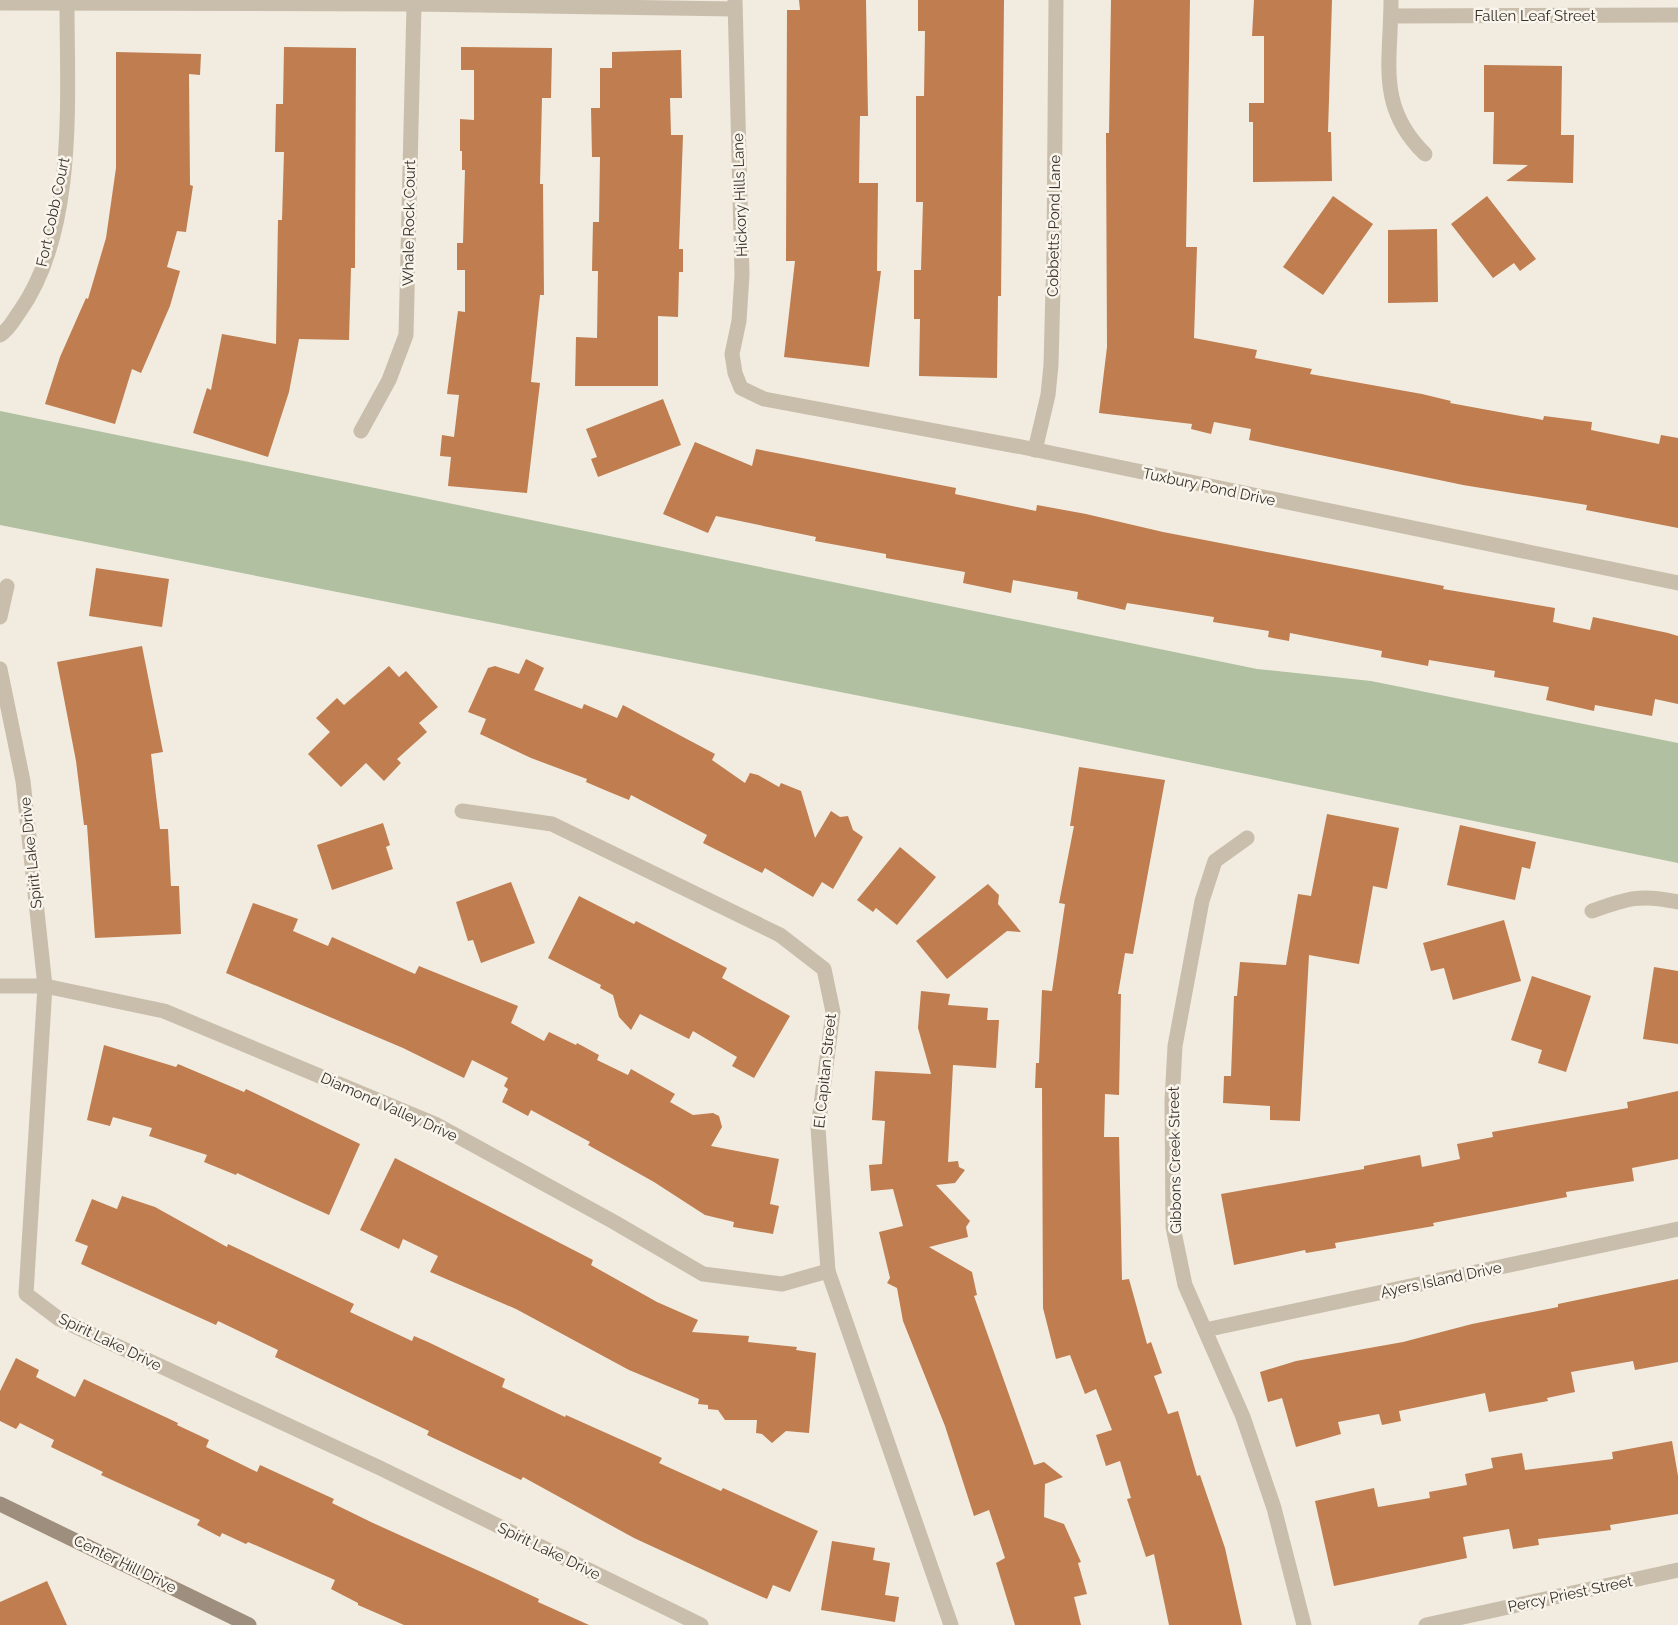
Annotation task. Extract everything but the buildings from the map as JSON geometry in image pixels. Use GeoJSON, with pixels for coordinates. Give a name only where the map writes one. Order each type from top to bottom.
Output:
{"type":"FeatureCollection","features":[{"type":"Feature","properties":{"kind":"street","name":"Cobbetts Pond Lane"},"geometry":{"type":"LineString","coordinates":[[1035,450],[1048,395],[1051,365],[1056,0]]}},
{"type":"Feature","properties":{"kind":"street"},"geometry":{"type":"LineString","coordinates":[[1391,0],[1389,80],[1394,109],[1407,136],[1425,154]]}},
{"type":"Feature","properties":{"kind":"street"},"geometry":{"type":"LineString","coordinates":[[0,3],[735,5]]}},
{"type":"Feature","properties":{"kind":"street","name":"Fort Cobb Court"},"geometry":{"type":"LineString","coordinates":[[0,335],[35,290],[50,242],[67,161],[67,3]]}},
{"type":"Feature","properties":{"kind":"street","name":"Whale Rock Court"},"geometry":{"type":"LineString","coordinates":[[361,431],[389,380],[406,335],[414,4]]}},
{"type":"Feature","properties":{"kind":"street","name":"Hickory Hills Lane"},"geometry":{"type":"LineString","coordinates":[[735,5],[742,275],[739,321],[732,354],[735,373],[741,388]]}},
{"type":"Feature","properties":{"kind":"street","name":"Fallen Leaf Street"},"geometry":{"type":"LineString","coordinates":[[1391,16],[1678,15]]}},
{"type":"Feature","properties":{"kind":"street","name":"Tuxbury Pond Drive"},"geometry":{"type":"LineString","coordinates":[[741,388],[764,399],[1035,450],[1678,583]]}},
{"type":"Feature","properties":{"kind":"street"},"geometry":{"type":"LineString","coordinates":[[0,617],[7,586]]}},
{"type":"Feature","properties":{"kind":"street","name":"Spirit Lake Drive"},"geometry":{"type":"LineString","coordinates":[[0,669],[23,781],[45,986],[26,1294],[59,1319],[380,1468],[701,1625]]}},
{"type":"Feature","properties":{"kind":"street","name":"El Capitan Street"},"geometry":{"type":"LineString","coordinates":[[462,811],[552,824],[780,935],[824,969],[833,1012],[818,1128],[828,1271],[951,1625]]}},
{"type":"Feature","properties":{"kind":"street","name":"Gibbons Creek Street"},"geometry":{"type":"LineString","coordinates":[[1247,838],[1215,861],[1202,901],[1175,1046],[1172,1101],[1173,1227],[1185,1285],[1247,1429],[1274,1508],[1304,1625]]}},
{"type":"Feature","properties":{"kind":"street"},"geometry":{"type":"LineString","coordinates":[[1592,911],[1622,900],[1648,896],[1678,902]]}},
{"type":"Feature","properties":{"kind":"street","name":"Diamond Valley Drive"},"geometry":{"type":"LineString","coordinates":[[0,986],[45,986],[164,1011],[437,1125],[614,1222],[703,1274],[782,1284],[828,1271]]}},
{"type":"Feature","properties":{"kind":"street","name":"Ayers Island Drive"},"geometry":{"type":"LineString","coordinates":[[1205,1330],[1678,1229]]}},
{"type":"Feature","properties":{"kind":"street","name":"Center Hill Drive"},"geometry":{"type":"LineString","coordinates":[[0,1504],[249,1625]]}},
{"type":"Feature","properties":{"kind":"street","name":"Percy Priest Street"},"geometry":{"type":"LineString","coordinates":[[1426,1625],[1678,1570]]}},
{"type":"Feature","properties":{"kind":"green space"},"geometry":{"type":"Polygon","coordinates":[[[0,411],[1257,669],[1371,681],[1678,743],[1678,863],[1057,735],[0,525],[0,411]]]}}]}
